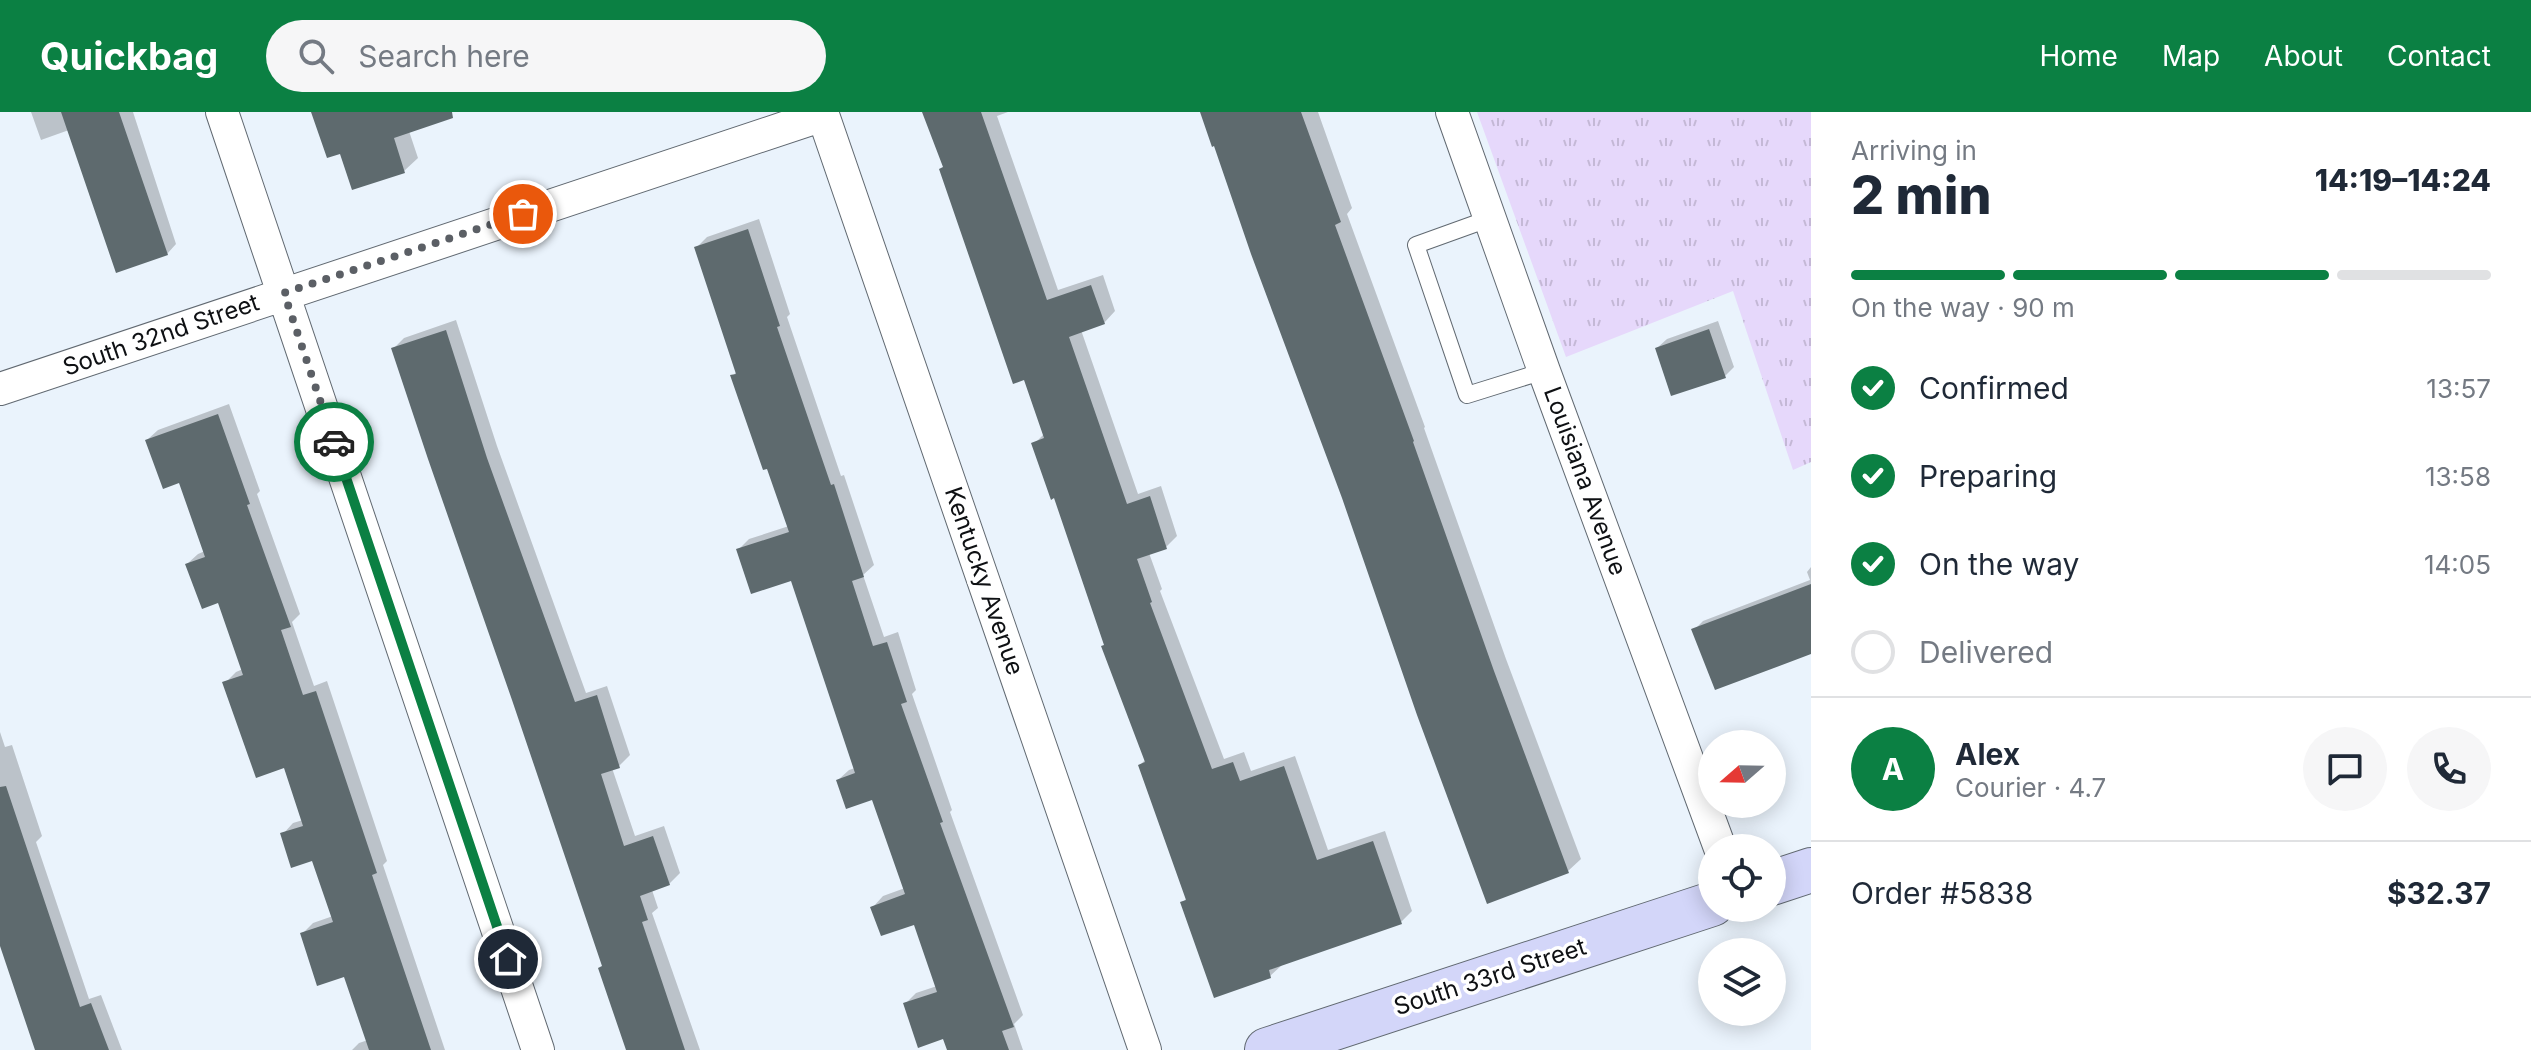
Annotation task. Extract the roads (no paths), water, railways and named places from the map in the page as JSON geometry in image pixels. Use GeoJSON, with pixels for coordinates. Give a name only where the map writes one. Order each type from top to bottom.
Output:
{"type":"FeatureCollection","features":[{"type":"Feature","properties":{"kind":"street"},"geometry":{"type":"LineString","coordinates":[[222,112],[538,1050]]}},
{"type":"Feature","properties":{"kind":"street","name":"Louisiana Avenue"},"geometry":{"type":"LineString","coordinates":[[1452,112],[1715,834]]}},
{"type":"Feature","properties":{"kind":"street","name":"South 32nd Street"},"geometry":{"type":"LineString","coordinates":[[0,389],[822,114]]}},
{"type":"Feature","properties":{"kind":"street","name":"Kentucky Avenue"},"geometry":{"type":"LineString","coordinates":[[822,114],[1145,1050]]}},
{"type":"Feature","properties":{"kind":"street"},"geometry":{"type":"LineString","coordinates":[[1786,878],[1811,870]]}},
{"type":"Feature","properties":{"kind":"street","name":"South 33rd Street"},"geometry":{"type":"LineString","coordinates":[[1267,1050],[1698,909]]}},
{"type":"Feature","properties":{"kind":"lane"},"geometry":{"type":"LineString","coordinates":[[1491,218],[1416,245],[1467,395],[1544,371]]}}]}
